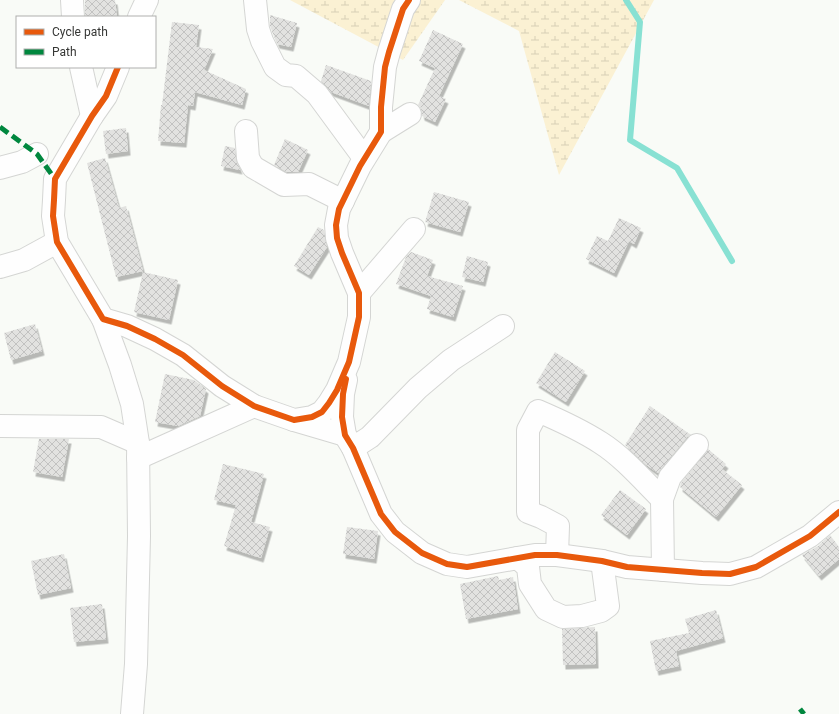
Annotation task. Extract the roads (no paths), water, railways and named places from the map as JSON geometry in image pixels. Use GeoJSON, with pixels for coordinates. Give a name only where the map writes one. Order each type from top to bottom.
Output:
{"type":"FeatureCollection","features":[{"type":"Feature","properties":{"kind":"street"},"geometry":{"type":"LineString","coordinates":[[72,0],[73,16]]}},
{"type":"Feature","properties":{"kind":"street"},"geometry":{"type":"LineString","coordinates":[[139,16],[147,0]]}},
{"type":"Feature","properties":{"kind":"street"},"geometry":{"type":"LineString","coordinates":[[255,0],[258,29],[262,41],[275,66],[286,75],[296,76],[318,94],[364,158]]}},
{"type":"Feature","properties":{"kind":"street"},"geometry":{"type":"LineString","coordinates":[[381,132],[381,107],[388,52],[402,9],[409,0]]}},
{"type":"Feature","properties":{"kind":"street"},"geometry":{"type":"LineString","coordinates":[[81,68],[92,116]]}},
{"type":"Feature","properties":{"kind":"street"},"geometry":{"type":"LineString","coordinates":[[118,68],[106,96],[92,116],[55,179],[53,216],[57,242],[103,318],[132,404],[138,451],[139,536],[136,664],[132,714]]}},
{"type":"Feature","properties":{"kind":"street"},"geometry":{"type":"LineString","coordinates":[[410,114],[381,132],[364,158],[339,209],[336,225],[337,238],[342,253],[359,293],[359,317],[343,394],[342,417],[349,442],[381,514],[395,532],[422,553],[447,564],[467,567],[535,555],[557,555],[602,561],[628,567],[730,574],[756,567],[810,536],[839,512]]}},
{"type":"Feature","properties":{"kind":"street"},"geometry":{"type":"LineString","coordinates":[[246,131],[248,158],[253,168],[284,185],[309,184],[343,201]]}},
{"type":"Feature","properties":{"kind":"street"},"geometry":{"type":"LineString","coordinates":[[0,168],[22,162],[37,154]]}},
{"type":"Feature","properties":{"kind":"street"},"geometry":{"type":"LineString","coordinates":[[359,293],[414,229]]}},
{"type":"Feature","properties":{"kind":"street"},"geometry":{"type":"LineString","coordinates":[[0,267],[24,260],[57,242]]}},
{"type":"Feature","properties":{"kind":"street"},"geometry":{"type":"LineString","coordinates":[[103,318],[127,326],[155,339],[183,355],[222,386],[254,406],[349,442],[370,437],[418,388],[451,360],[503,326]]}},
{"type":"Feature","properties":{"kind":"street"},"geometry":{"type":"LineString","coordinates":[[294,420],[312,417],[322,412],[337,390],[349,362]]}},
{"type":"Feature","properties":{"kind":"street"},"geometry":{"type":"LineString","coordinates":[[138,451],[254,406]]}},
{"type":"Feature","properties":{"kind":"street"},"geometry":{"type":"LineString","coordinates":[[557,555],[558,526],[528,512],[528,430],[538,411],[602,443],[632,468],[662,499]]}},
{"type":"Feature","properties":{"kind":"street"},"geometry":{"type":"LineString","coordinates":[[0,426],[101,427],[138,451]]}},
{"type":"Feature","properties":{"kind":"street"},"geometry":{"type":"LineString","coordinates":[[663,570],[662,499],[670,478],[697,445]]}},
{"type":"Feature","properties":{"kind":"street"},"geometry":{"type":"LineString","coordinates":[[518,558],[528,567],[530,584],[546,609],[563,617],[582,616],[601,611],[608,606],[602,561]]}},
{"type":"Feature","properties":{"kind":"waterway"},"geometry":{"type":"LineString","coordinates":[[626,0],[640,22],[630,140],[677,168],[732,261]]}}]}
